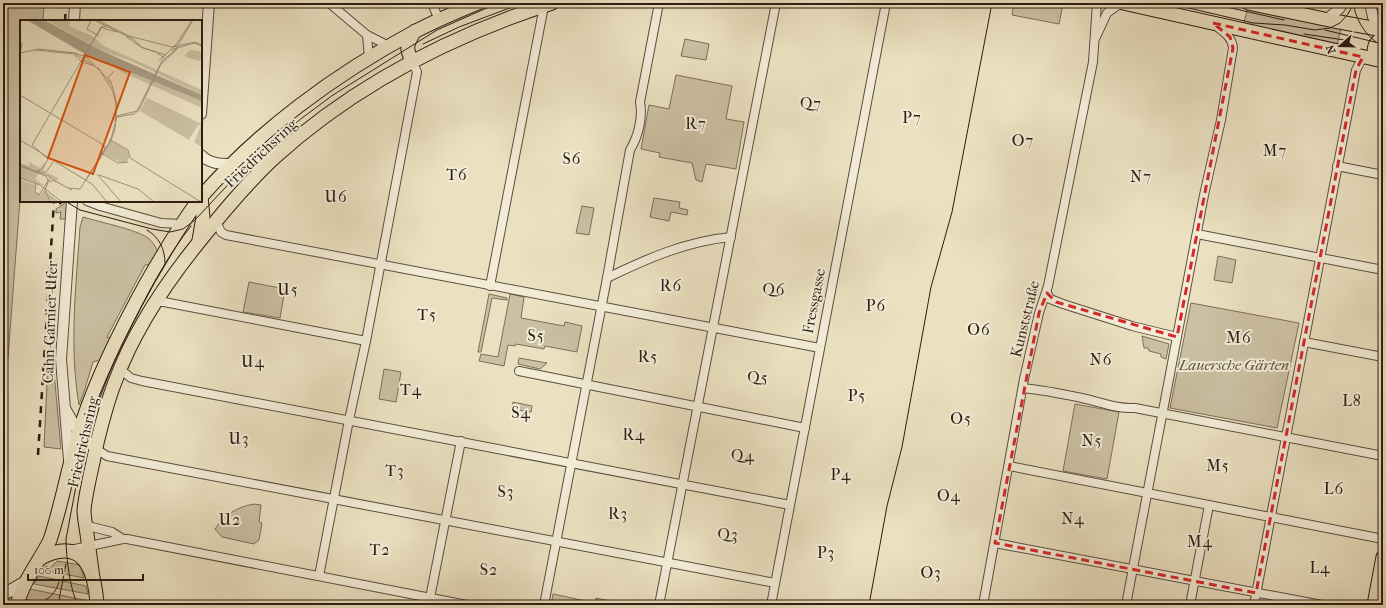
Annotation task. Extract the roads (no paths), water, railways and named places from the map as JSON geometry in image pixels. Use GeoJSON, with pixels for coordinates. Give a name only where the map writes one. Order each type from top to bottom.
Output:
{"type":"FeatureCollection","features":[{"type":"Feature","properties":{"kind":"main road","name":"Friedrichsring"},"geometry":{"type":"LineString","coordinates":[[202,196],[232,164],[282,120],[327,86],[369,58],[415,31],[478,3]]}},
{"type":"Feature","properties":{"kind":"main road"},"geometry":{"type":"LineString","coordinates":[[1122,3],[1373,59],[1374,45],[1382,33],[1255,4]]}},
{"type":"Feature","properties":{"kind":"main road","name":"Friedrichsring"},"geometry":{"type":"LineString","coordinates":[[97,605],[93,578],[92,546],[85,523],[85,504],[96,449],[106,410],[120,369],[134,339],[155,302],[179,267],[244,188],[274,159],[296,139],[361,92],[412,61],[439,48],[480,30],[548,4]]}},
{"type":"Feature","properties":{"kind":"main road"},"geometry":{"type":"LineString","coordinates":[[412,61],[407,48],[408,42],[415,31]]}},
{"type":"Feature","properties":{"kind":"main road","name":"Friedrichsring"},"geometry":{"type":"LineString","coordinates":[[17,605],[26,582],[50,540],[79,433],[96,386],[112,350],[137,301],[181,224],[197,202]]}},
{"type":"Feature","properties":{"kind":"main road"},"geometry":{"type":"LineString","coordinates":[[198,243],[203,217],[202,202]]}},
{"type":"Feature","properties":{"kind":"main road"},"geometry":{"type":"LineString","coordinates":[[41,558],[53,553],[72,552],[82,558],[88,565],[93,578]]}},
{"type":"Feature","properties":{"kind":"main road"},"geometry":{"type":"LineString","coordinates":[[1374,605],[1383,557]]}},
{"type":"Feature","properties":{"kind":"main road"},"geometry":{"type":"LineString","coordinates":[[3,593],[10,591],[26,582]]}},
{"type":"Feature","properties":{"kind":"main road"},"geometry":{"type":"LineString","coordinates":[[1378,584],[1383,600]]}},
{"type":"Feature","properties":{"kind":"street"},"geometry":{"type":"LineString","coordinates":[[74,20],[75,3]]}},
{"type":"Feature","properties":{"kind":"street"},"geometry":{"type":"LineString","coordinates":[[202,100],[209,3]]}},
{"type":"Feature","properties":{"kind":"street"},"geometry":{"type":"LineString","coordinates":[[329,3],[367,34],[389,46]]}},
{"type":"Feature","properties":{"kind":"street"},"geometry":{"type":"LineString","coordinates":[[432,3],[439,20]]}},
{"type":"Feature","properties":{"kind":"street"},"geometry":{"type":"LineString","coordinates":[[544,605],[630,150],[636,141],[642,111],[640,102],[659,3]]}},
{"type":"Feature","properties":{"kind":"street"},"geometry":{"type":"LineString","coordinates":[[659,605],[776,3]]}},
{"type":"Feature","properties":{"kind":"street","name":"Fressgasse"},"geometry":{"type":"LineString","coordinates":[[771,605],[886,3]]}},
{"type":"Feature","properties":{"kind":"street","name":"Kunststraße"},"geometry":{"type":"LineString","coordinates":[[983,605],[1023,388],[1039,313],[1047,293],[1093,62],[1094,20],[1097,3]]}},
{"type":"Feature","properties":{"kind":"street","name":"Kunststraße"},"geometry":{"type":"LineString","coordinates":[[1094,39],[1108,13],[1122,3]]}},
{"type":"Feature","properties":{"kind":"street"},"geometry":{"type":"LineString","coordinates":[[1326,20],[1339,9],[1343,3]]}},
{"type":"Feature","properties":{"kind":"street"},"geometry":{"type":"LineString","coordinates":[[1370,3],[1372,17],[1382,33]]}},
{"type":"Feature","properties":{"kind":"street"},"geometry":{"type":"LineString","coordinates":[[490,286],[548,4]]}},
{"type":"Feature","properties":{"kind":"street"},"geometry":{"type":"LineString","coordinates":[[1126,605],[1211,159],[1216,147],[1233,48],[1230,37],[1212,23]]}},
{"type":"Feature","properties":{"kind":"street"},"geometry":{"type":"LineString","coordinates":[[367,34],[369,58]]}},
{"type":"Feature","properties":{"kind":"street"},"geometry":{"type":"LineString","coordinates":[[1254,605],[1356,70],[1373,59]]}},
{"type":"Feature","properties":{"kind":"street"},"geometry":{"type":"LineString","coordinates":[[319,576],[381,265],[417,72],[412,61]]}},
{"type":"Feature","properties":{"kind":"street"},"geometry":{"type":"LineString","coordinates":[[202,155],[210,162],[218,164],[232,164]]}},
{"type":"Feature","properties":{"kind":"street"},"geometry":{"type":"LineString","coordinates":[[1337,166],[1383,174]]}},
{"type":"Feature","properties":{"kind":"street","name":"Cahn-Garnier-Ufer"},"geometry":{"type":"LineString","coordinates":[[70,468],[64,406],[61,347],[72,202]]}},
{"type":"Feature","properties":{"kind":"street"},"geometry":{"type":"LineString","coordinates":[[89,202],[161,223],[181,224]]}},
{"type":"Feature","properties":{"kind":"street"},"geometry":{"type":"LineString","coordinates":[[216,221],[221,232],[226,235],[820,348]]}},
{"type":"Feature","properties":{"kind":"street"},"geometry":{"type":"LineString","coordinates":[[1197,234],[1383,270]]}},
{"type":"Feature","properties":{"kind":"street"},"geometry":{"type":"LineString","coordinates":[[607,278],[654,256],[692,245],[731,238]]}},
{"type":"Feature","properties":{"kind":"street"},"geometry":{"type":"LineString","coordinates":[[1047,293],[1050,299],[1056,302],[1086,312],[1177,337]]}},
{"type":"Feature","properties":{"kind":"street"},"geometry":{"type":"LineString","coordinates":[[155,302],[164,302],[366,342]]}},
{"type":"Feature","properties":{"kind":"street"},"geometry":{"type":"LineString","coordinates":[[1304,342],[1383,357]]}},
{"type":"Feature","properties":{"kind":"street"},"geometry":{"type":"LineString","coordinates":[[120,369],[130,378],[142,381],[790,505]]}},
{"type":"Feature","properties":{"kind":"street"},"geometry":{"type":"LineString","coordinates":[[519,370],[805,428]]}},
{"type":"Feature","properties":{"kind":"street"},"geometry":{"type":"LineString","coordinates":[[1023,388],[1083,398],[1102,404],[1135,408],[1383,456]]}},
{"type":"Feature","properties":{"kind":"street"},"geometry":{"type":"LineString","coordinates":[[64,406],[79,433],[105,456],[775,583]]}},
{"type":"Feature","properties":{"kind":"street"},"geometry":{"type":"LineString","coordinates":[[430,598],[461,442]]}},
{"type":"Feature","properties":{"kind":"street"},"geometry":{"type":"LineString","coordinates":[[1008,466],[1383,539]]}},
{"type":"Feature","properties":{"kind":"street"},"geometry":{"type":"LineString","coordinates":[[1190,605],[1209,505]]}},
{"type":"Feature","properties":{"kind":"street"},"geometry":{"type":"LineString","coordinates":[[85,523],[92,527],[112,532],[123,539],[467,605]]}},
{"type":"Feature","properties":{"kind":"street"},"geometry":{"type":"LineString","coordinates":[[63,552],[123,539]]}},
{"type":"Feature","properties":{"kind":"street"},"geometry":{"type":"LineString","coordinates":[[995,543],[1322,605]]}},
{"type":"Feature","properties":{"kind":"tram line"},"geometry":{"type":"LineString","coordinates":[[67,202],[80,210],[152,229],[170,232],[183,229],[195,220],[238,174],[270,144],[333,95],[437,30],[498,3]]}},
{"type":"Feature","properties":{"kind":"tram line"},"geometry":{"type":"LineString","coordinates":[[423,44],[459,27],[523,3]]}},
{"type":"Feature","properties":{"kind":"tram line"},"geometry":{"type":"LineString","coordinates":[[869,605],[887,506],[902,447],[931,287],[952,212],[992,3]]}},
{"type":"Feature","properties":{"kind":"tram line"},"geometry":{"type":"LineString","coordinates":[[1167,3],[1253,23],[1285,25],[1315,30],[1330,28],[1340,23],[1348,14],[1354,3]]}},
{"type":"Feature","properties":{"kind":"tram line"},"geometry":{"type":"LineString","coordinates":[[1209,3],[1284,20]]}},
{"type":"Feature","properties":{"kind":"tram line"},"geometry":{"type":"LineString","coordinates":[[1353,3],[1361,25],[1367,34],[1376,42]]}},
{"type":"Feature","properties":{"kind":"tram line"},"geometry":{"type":"LineString","coordinates":[[1325,30],[1383,44]]}},
{"type":"Feature","properties":{"kind":"tram line"},"geometry":{"type":"LineString","coordinates":[[1304,34],[1351,41]]}},
{"type":"Feature","properties":{"kind":"tram line"},"geometry":{"type":"LineString","coordinates":[[78,605],[71,582],[66,539],[79,470],[94,414],[116,358],[148,293],[175,248],[191,226]]}},
{"type":"Feature","properties":{"kind":"tram line"},"geometry":{"type":"LineString","coordinates":[[147,230],[158,240],[164,253],[165,263]]}},
{"type":"Feature","properties":{"kind":"tram line"},"geometry":{"type":"LineString","coordinates":[[58,605],[66,564]]}},
{"type":"Feature","properties":{"kind":"tram line"},"geometry":{"type":"LineString","coordinates":[[25,603],[36,603],[46,600],[54,593],[59,582]]}},
{"type":"Feature","properties":{"kind":"tram line"},"geometry":{"type":"LineString","coordinates":[[3,599],[29,604]]}},
{"type":"Feature","properties":{"kind":"railway"},"geometry":{"type":"LineString","coordinates":[[65,20],[66,3]]}},
{"type":"Feature","properties":{"kind":"railway"},"geometry":{"type":"LineString","coordinates":[[38,455],[54,202]]}},
{"type":"Feature","properties":{"kind":"district","name":"Q7"},"geometry":{"type":"Point","coordinates":[811,103]}},
{"type":"Feature","properties":{"kind":"district","name":"P7"},"geometry":{"type":"Point","coordinates":[912,117]}},
{"type":"Feature","properties":{"kind":"district","name":"R7"},"geometry":{"type":"Point","coordinates":[696,123]}},
{"type":"Feature","properties":{"kind":"district","name":"O7"},"geometry":{"type":"Point","coordinates":[1023,140]}},
{"type":"Feature","properties":{"kind":"district","name":"M7"},"geometry":{"type":"Point","coordinates":[1275,150]}},
{"type":"Feature","properties":{"kind":"district","name":"S6"},"geometry":{"type":"Point","coordinates":[572,158]}},
{"type":"Feature","properties":{"kind":"district","name":"T6"},"geometry":{"type":"Point","coordinates":[457,174]}},
{"type":"Feature","properties":{"kind":"district","name":"N7"},"geometry":{"type":"Point","coordinates":[1141,176]}},
{"type":"Feature","properties":{"kind":"district","name":"U6"},"geometry":{"type":"Point","coordinates":[336,196]}},
{"type":"Feature","properties":{"kind":"district","name":"R6"},"geometry":{"type":"Point","coordinates":[671,285]}},
{"type":"Feature","properties":{"kind":"district","name":"U5"},"geometry":{"type":"Point","coordinates":[288,289]}},
{"type":"Feature","properties":{"kind":"district","name":"Q6"},"geometry":{"type":"Point","coordinates":[774,289]}},
{"type":"Feature","properties":{"kind":"district","name":"P6"},"geometry":{"type":"Point","coordinates":[876,305]}},
{"type":"Feature","properties":{"kind":"district","name":"T5"},"geometry":{"type":"Point","coordinates":[427,314]}},
{"type":"Feature","properties":{"kind":"district","name":"O6"},"geometry":{"type":"Point","coordinates":[979,329]}},
{"type":"Feature","properties":{"kind":"district","name":"S5"},"geometry":{"type":"Point","coordinates":[536,335]}},
{"type":"Feature","properties":{"kind":"district","name":"M6"},"geometry":{"type":"Point","coordinates":[1239,337]}},
{"type":"Feature","properties":{"kind":"district","name":"R5"},"geometry":{"type":"Point","coordinates":[648,356]}},
{"type":"Feature","properties":{"kind":"district","name":"N6"},"geometry":{"type":"Point","coordinates":[1101,359]}},
{"type":"Feature","properties":{"kind":"district","name":"U4"},"geometry":{"type":"Point","coordinates":[253,361]}},
{"type":"Feature","properties":{"kind":"district","name":"Q5"},"geometry":{"type":"Point","coordinates":[758,377]}},
{"type":"Feature","properties":{"kind":"district","name":"T4"},"geometry":{"type":"Point","coordinates":[411,389]}},
{"type":"Feature","properties":{"kind":"district","name":"P5"},"geometry":{"type":"Point","coordinates":[857,395]}},
{"type":"Feature","properties":{"kind":"district","name":"L8"},"geometry":{"type":"Point","coordinates":[1352,400]}},
{"type":"Feature","properties":{"kind":"district","name":"S4"},"geometry":{"type":"Point","coordinates":[521,412]}},
{"type":"Feature","properties":{"kind":"district","name":"O5"},"geometry":{"type":"Point","coordinates":[961,418]}},
{"type":"Feature","properties":{"kind":"district","name":"R4"},"geometry":{"type":"Point","coordinates":[634,434]}},
{"type":"Feature","properties":{"kind":"district","name":"U3"},"geometry":{"type":"Point","coordinates":[239,438]}},
{"type":"Feature","properties":{"kind":"district","name":"N5"},"geometry":{"type":"Point","coordinates":[1092,440]}},
{"type":"Feature","properties":{"kind":"district","name":"Q4"},"geometry":{"type":"Point","coordinates":[743,455]}},
{"type":"Feature","properties":{"kind":"district","name":"M5"},"geometry":{"type":"Point","coordinates":[1218,465]}},
{"type":"Feature","properties":{"kind":"district","name":"T3"},"geometry":{"type":"Point","coordinates":[395,470]}},
{"type":"Feature","properties":{"kind":"district","name":"P4"},"geometry":{"type":"Point","coordinates":[841,474]}},
{"type":"Feature","properties":{"kind":"district","name":"L6"},"geometry":{"type":"Point","coordinates":[1334,488]}},
{"type":"Feature","properties":{"kind":"district","name":"S3"},"geometry":{"type":"Point","coordinates":[506,491]}},
{"type":"Feature","properties":{"kind":"district","name":"O4"},"geometry":{"type":"Point","coordinates":[949,495]}},
{"type":"Feature","properties":{"kind":"district","name":"R3"},"geometry":{"type":"Point","coordinates":[618,513]}},
{"type":"Feature","properties":{"kind":"district","name":"N4"},"geometry":{"type":"Point","coordinates":[1073,518]}},
{"type":"Feature","properties":{"kind":"district","name":"U2"},"geometry":{"type":"Point","coordinates":[230,519]}},
{"type":"Feature","properties":{"kind":"district","name":"Q3"},"geometry":{"type":"Point","coordinates":[728,534]}},
{"type":"Feature","properties":{"kind":"district","name":"M4"},"geometry":{"type":"Point","coordinates":[1200,541]}},
{"type":"Feature","properties":{"kind":"district","name":"T2"},"geometry":{"type":"Point","coordinates":[380,549]}},
{"type":"Feature","properties":{"kind":"district","name":"P3"},"geometry":{"type":"Point","coordinates":[826,552]}},
{"type":"Feature","properties":{"kind":"district","name":"L4"},"geometry":{"type":"Point","coordinates":[1320,567]}},
{"type":"Feature","properties":{"kind":"district","name":"S2"},"geometry":{"type":"Point","coordinates":[489,569]}},
{"type":"Feature","properties":{"kind":"district","name":"O3"},"geometry":{"type":"Point","coordinates":[931,572]}},
{"type":"Feature","properties":{"kind":"park label","name":"Lauersche Gärten"},"geometry":{"type":"Point","coordinates":[1234,365]}}]}
